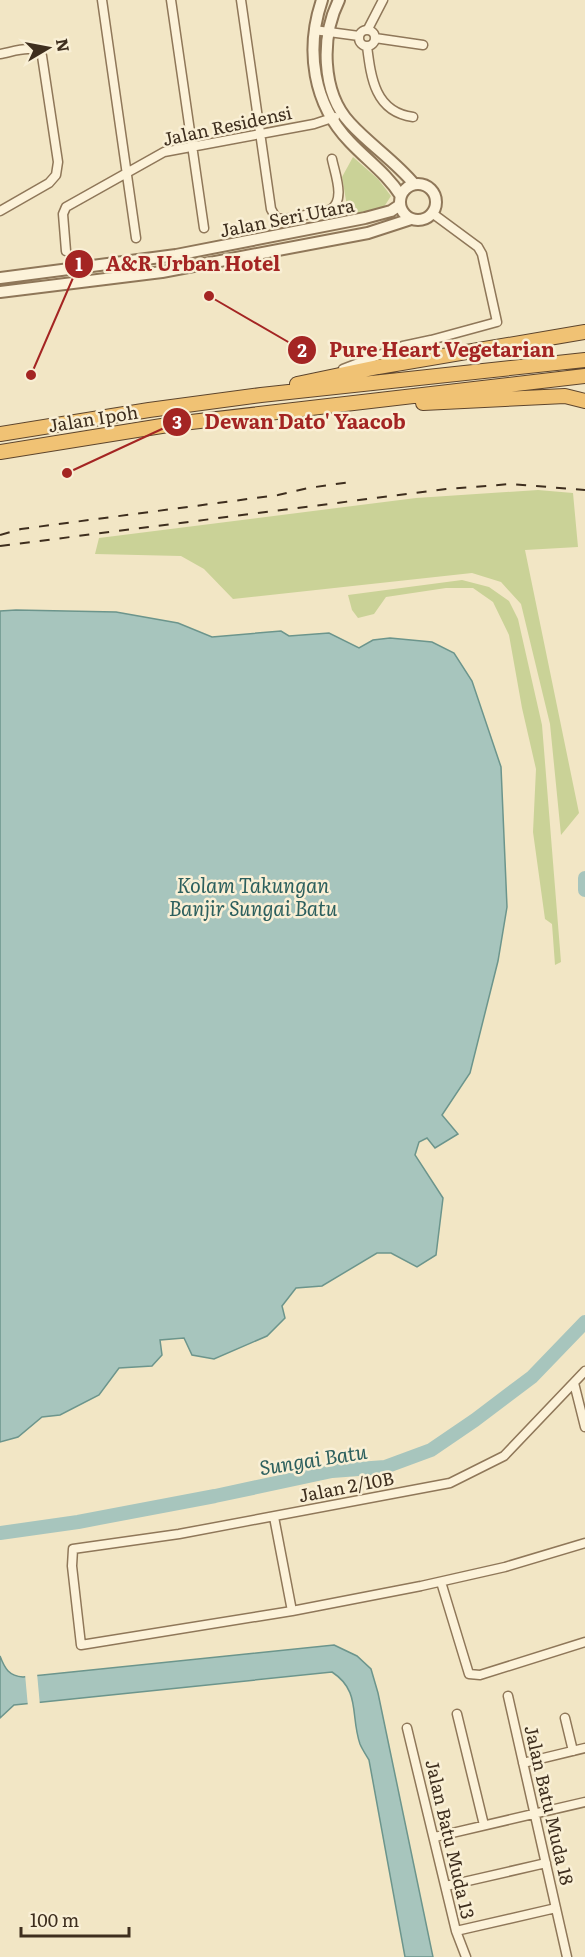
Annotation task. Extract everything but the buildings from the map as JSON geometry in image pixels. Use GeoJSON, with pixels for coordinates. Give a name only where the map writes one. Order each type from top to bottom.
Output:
{"type":"FeatureCollection","features":[{"type":"Feature","properties":{"kind":"highway"},"geometry":{"type":"LineString","coordinates":[[261,395],[311,380],[585,332]]}},
{"type":"Feature","properties":{"kind":"highway","name":"Jalan Ipoh"},"geometry":{"type":"LineString","coordinates":[[0,434],[21,429],[261,395],[585,360]]}},
{"type":"Feature","properties":{"kind":"highway","name":"Jalan Ipoh"},"geometry":{"type":"LineString","coordinates":[[0,452],[122,431],[585,376]]}},
{"type":"Feature","properties":{"kind":"highway"},"geometry":{"type":"LineString","coordinates":[[264,414],[585,394]]}},
{"type":"Feature","properties":{"kind":"highway"},"geometry":{"type":"LineString","coordinates":[[565,396],[585,401]]}},
{"type":"Feature","properties":{"kind":"highway"},"geometry":{"type":"LineString","coordinates":[[0,427],[21,429]]}},
{"type":"Feature","properties":{"kind":"street"},"geometry":{"type":"LineString","coordinates":[[102,0],[136,238]]}},
{"type":"Feature","properties":{"kind":"street"},"geometry":{"type":"LineString","coordinates":[[171,0],[194,146],[204,228]]}},
{"type":"Feature","properties":{"kind":"street"},"geometry":{"type":"LineString","coordinates":[[241,0],[271,209],[276,218],[286,219],[336,207],[339,198],[332,159]]}},
{"type":"Feature","properties":{"kind":"street"},"geometry":{"type":"LineString","coordinates":[[322,0],[314,30],[313,53],[316,75],[330,119],[349,142],[380,168],[400,200],[406,216],[411,219],[423,219],[432,213],[436,204],[434,194],[426,186],[414,184],[342,113],[330,80],[327,56],[328,31],[339,0]]}},
{"type":"Feature","properties":{"kind":"street"},"geometry":{"type":"LineString","coordinates":[[368,29],[374,33],[375,38],[372,45],[367,46],[360,43],[359,36],[363,30],[368,29],[383,0]]}},
{"type":"Feature","properties":{"kind":"street"},"geometry":{"type":"LineString","coordinates":[[314,30],[359,36]]}},
{"type":"Feature","properties":{"kind":"street"},"geometry":{"type":"LineString","coordinates":[[375,38],[423,45]]}},
{"type":"Feature","properties":{"kind":"street"},"geometry":{"type":"LineString","coordinates":[[367,46],[374,86],[384,103],[393,112],[413,117]]}},
{"type":"Feature","properties":{"kind":"street"},"geometry":{"type":"LineString","coordinates":[[0,54],[33,48],[42,56],[58,162],[56,175],[49,183],[0,211]]}},
{"type":"Feature","properties":{"kind":"street","name":"Jalan Residensi"},"geometry":{"type":"LineString","coordinates":[[66,250],[63,210],[164,152],[330,119],[342,113]]}},
{"type":"Feature","properties":{"kind":"street"},"geometry":{"type":"LineString","coordinates":[[400,200],[408,187],[414,184]]}},
{"type":"Feature","properties":{"kind":"street","name":"Jalan Seri Utara"},"geometry":{"type":"LineString","coordinates":[[0,278],[176,255],[365,218],[392,211],[400,200]]}},
{"type":"Feature","properties":{"kind":"street"},"geometry":{"type":"LineString","coordinates":[[311,380],[403,346],[496,322],[482,254],[478,247],[432,213]]}},
{"type":"Feature","properties":{"kind":"street","name":"Jalan Seri Utara"},"geometry":{"type":"LineString","coordinates":[[0,292],[162,272],[368,232],[411,219]]}},
{"type":"Feature","properties":{"kind":"street"},"geometry":{"type":"LineString","coordinates":[[427,359],[421,354],[422,348],[431,340]]}},
{"type":"Feature","properties":{"kind":"street","name":"Jalan 2/10B"},"geometry":{"type":"LineString","coordinates":[[292,1611],[81,1645],[72,1566],[73,1549],[179,1534],[450,1483],[504,1456],[585,1371]]}},
{"type":"Feature","properties":{"kind":"street"},"geometry":{"type":"LineString","coordinates":[[574,1383],[585,1426]]}},
{"type":"Feature","properties":{"kind":"street"},"geometry":{"type":"LineString","coordinates":[[274,1517],[292,1611],[441,1582],[505,1567],[585,1543]]}},
{"type":"Feature","properties":{"kind":"street"},"geometry":{"type":"LineString","coordinates":[[441,1582],[469,1674],[480,1675],[585,1642]]}},
{"type":"Feature","properties":{"kind":"street","name":"Jalan Batu Muda 18"},"geometry":{"type":"LineString","coordinates":[[508,1696],[567,1957]]}},
{"type":"Feature","properties":{"kind":"street"},"geometry":{"type":"LineString","coordinates":[[457,1714],[484,1826]]}},
{"type":"Feature","properties":{"kind":"street"},"geometry":{"type":"LineString","coordinates":[[565,1718],[573,1751]]}},
{"type":"Feature","properties":{"kind":"street","name":"Jalan Batu Muda 13"},"geometry":{"type":"LineString","coordinates":[[408,1728],[456,1931],[466,1957]]}},
{"type":"Feature","properties":{"kind":"street"},"geometry":{"type":"LineString","coordinates":[[523,1763],[585,1748]]}},
{"type":"Feature","properties":{"kind":"street"},"geometry":{"type":"LineString","coordinates":[[435,1837],[584,1805]]}},
{"type":"Feature","properties":{"kind":"street"},"geometry":{"type":"LineString","coordinates":[[446,1887],[546,1863]]}},
{"type":"Feature","properties":{"kind":"street"},"geometry":{"type":"LineString","coordinates":[[456,1931],[556,1908]]}},
{"type":"Feature","properties":{"kind":"green space"},"geometry":{"type":"Polygon","coordinates":[[[353,157],[378,179],[391,196],[380,213],[349,218],[342,177],[353,157]]]}},
{"type":"Feature","properties":{"kind":"green space"},"geometry":{"type":"Polygon","coordinates":[[[538,490],[573,493],[578,547],[525,550],[579,813],[561,835],[550,724],[521,604],[501,582],[472,573],[233,599],[204,569],[181,556],[95,554],[99,538],[416,498],[538,490]]]}},
{"type":"Feature","properties":{"kind":"green space"},"geometry":{"type":"Polygon","coordinates":[[[462,580],[489,587],[509,601],[518,619],[542,725],[561,962],[555,965],[552,924],[545,919],[533,832],[536,769],[509,635],[493,602],[473,588],[446,588],[386,597],[374,614],[358,618],[352,610],[348,595],[462,580]]]}},
{"type":"Feature","properties":{"kind":"water","name":"Kolam Takungan Banjir Sungai Batu"},"geometry":{"type":"Polygon","coordinates":[[[0,611],[116,612],[178,623],[212,637],[281,631],[289,636],[329,633],[359,648],[373,640],[390,638],[432,642],[454,653],[472,681],[501,767],[507,907],[498,961],[470,1073],[442,1115],[458,1134],[435,1148],[427,1138],[419,1142],[415,1155],[443,1198],[436,1255],[417,1267],[391,1253],[377,1253],[322,1286],[296,1288],[282,1306],[285,1318],[267,1336],[214,1359],[192,1355],[184,1338],[160,1340],[162,1355],[152,1366],[119,1368],[99,1395],[60,1415],[42,1417],[18,1437],[0,1442],[0,611]]]}},
{"type":"Feature","properties":{"kind":"water"},"geometry":{"type":"Polygon","coordinates":[[[334,1645],[357,1656],[371,1669],[433,1957],[405,1957],[369,1760],[360,1744],[351,1695],[341,1679],[332,1672],[14,1705],[0,1718],[0,1656],[8,1671],[23,1677],[334,1645]]]}},
{"type":"Feature","properties":{"kind":"pier"},"geometry":{"type":"Polygon","coordinates":[[[37,1673],[40,1706],[28,1707],[25,1674],[37,1673]]]}},
{"type":"Feature","properties":{"kind":"waterway","name":"Sungai Batu"},"geometry":{"type":"LineString","coordinates":[[585,878],[585,890]]}},
{"type":"Feature","properties":{"kind":"waterway","name":"Sungai Batu"},"geometry":{"type":"LineString","coordinates":[[0,1533],[78,1522],[332,1471],[385,1467],[431,1450],[475,1420],[532,1377],[585,1322]]}},
{"type":"Feature","properties":{"kind":"railway"},"geometry":{"type":"LineString","coordinates":[[0,535],[21,529],[278,495],[351,482]]}},
{"type":"Feature","properties":{"kind":"railway"},"geometry":{"type":"LineString","coordinates":[[0,546],[446,489],[511,484],[585,490]]}},
{"type":"Feature","properties":{"kind":"place","name":"Pure Heart Vegetarian"},"geometry":{"type":"Point","coordinates":[209,296]}},
{"type":"Feature","properties":{"kind":"place","name":"A&R Urban Hotel"},"geometry":{"type":"Point","coordinates":[31,375]}},
{"type":"Feature","properties":{"kind":"place","name":"Dewan Dato' Yaacob"},"geometry":{"type":"Point","coordinates":[67,473]}}]}
